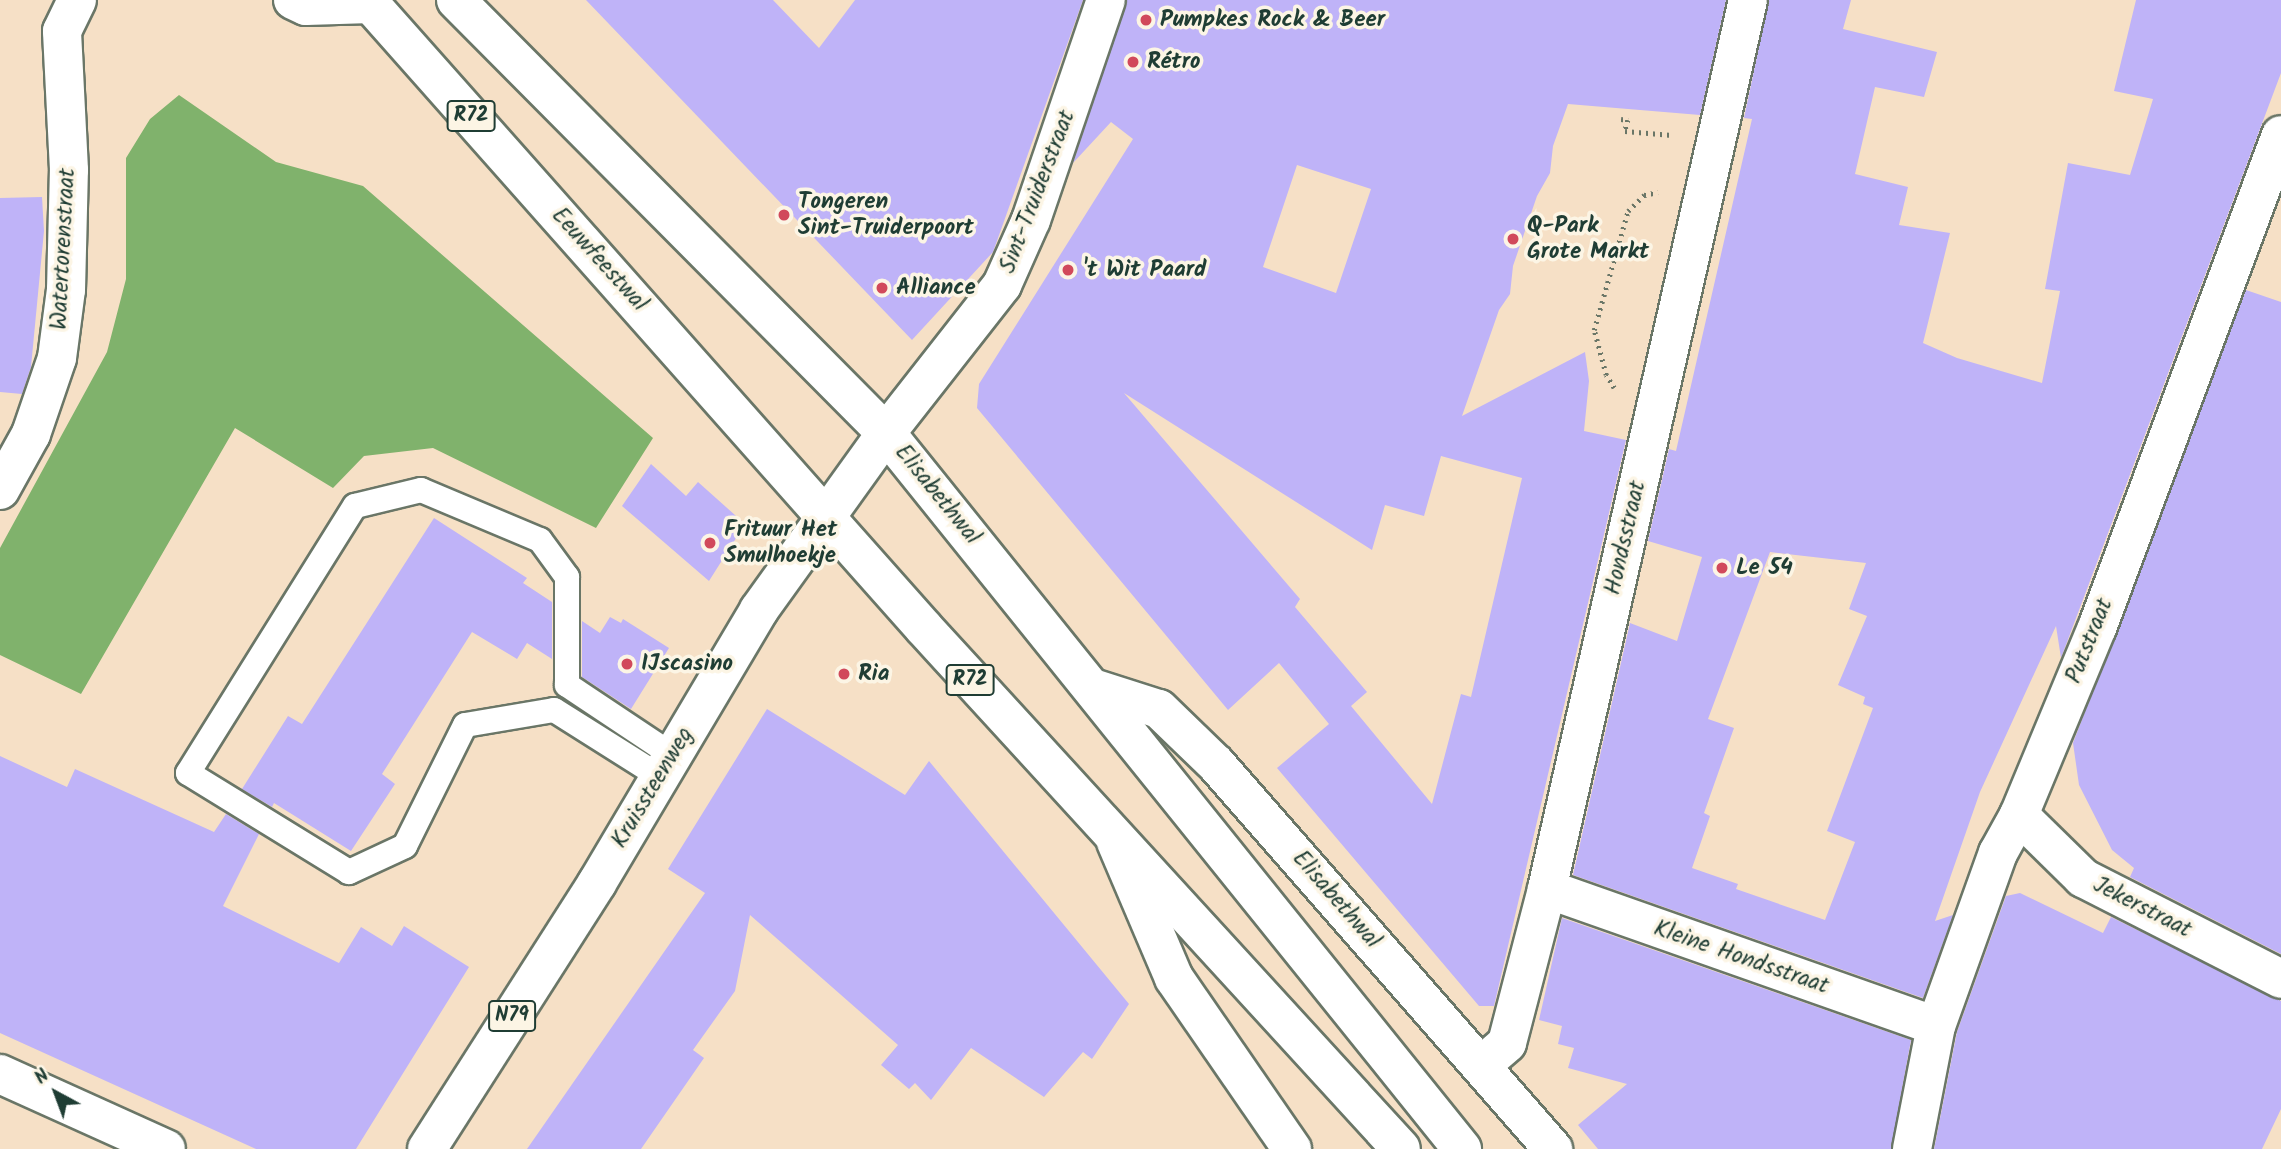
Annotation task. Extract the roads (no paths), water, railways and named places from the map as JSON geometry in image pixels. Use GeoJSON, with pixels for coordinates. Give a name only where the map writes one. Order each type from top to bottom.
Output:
{"type":"FeatureCollection","features":[{"type":"Feature","properties":{"kind":"street","name":"Watertorenstraat"},"geometry":{"type":"LineString","coordinates":[[0,490],[31,433],[57,358],[66,290],[69,170],[62,31],[77,0]]}},
{"type":"Feature","properties":{"kind":"street","name":"Eeuwfeestwal"},"geometry":{"type":"LineString","coordinates":[[293,0],[306,6],[369,2],[828,515]]}},
{"type":"Feature","properties":{"kind":"street","name":"Sint-Truiderstraat"},"geometry":{"type":"LineString","coordinates":[[886,433],[1002,285],[1031,220],[1106,0]]}},
{"type":"Feature","properties":{"kind":"street","name":"Hondsstraat"},"geometry":{"type":"LineString","coordinates":[[1482,1065],[1507,1043],[1547,889],[1748,0]]}},
{"type":"Feature","properties":{"kind":"street"},"geometry":{"type":"LineString","coordinates":[[471,7],[886,433]]}},
{"type":"Feature","properties":{"kind":"street","name":"Putstraat"},"geometry":{"type":"LineString","coordinates":[[1912,1149],[1936,1026],[1998,853],[2019,815],[2202,356],[2281,135]]}},
{"type":"Feature","properties":{"kind":"street","name":"Kruissteenweg"},"geometry":{"type":"LineString","coordinates":[[426,1149],[597,883],[759,610],[886,433]]}},
{"type":"Feature","properties":{"kind":"street","name":"Elisabethwal"},"geometry":{"type":"LineString","coordinates":[[886,433],[1462,1149]]}},
{"type":"Feature","properties":{"kind":"street","name":"R72"},"geometry":{"type":"LineString","coordinates":[[828,515],[1116,842],[1401,1149]]}},
{"type":"Feature","properties":{"kind":"street","name":"Elisabethwal"},"geometry":{"type":"LineString","coordinates":[[1093,688],[1159,709],[1216,764],[1553,1149]]}},
{"type":"Feature","properties":{"kind":"street","name":"Jekerstraat"},"geometry":{"type":"LineString","coordinates":[[2019,815],[2083,878],[2281,979]]}},
{"type":"Feature","properties":{"kind":"street"},"geometry":{"type":"LineString","coordinates":[[1116,842],[1174,978],[1292,1149]]}},
{"type":"Feature","properties":{"kind":"street","name":"Kleine Hondsstraat"},"geometry":{"type":"LineString","coordinates":[[1547,889],[1936,1026]]}},
{"type":"Feature","properties":{"kind":"street"},"geometry":{"type":"LineString","coordinates":[[0,1074],[166,1149]]}},
{"type":"Feature","properties":{"kind":"lane"},"geometry":{"type":"LineString","coordinates":[[421,490],[540,540],[567,576],[566,685],[665,766],[554,710],[465,725],[405,846],[349,872],[188,773],[355,506],[421,490]]}},
{"type":"Feature","properties":{"kind":"place","name":"Pumpkes Rock & Beer"},"geometry":{"type":"Point","coordinates":[1146,20]}},
{"type":"Feature","properties":{"kind":"place","name":"Rétro"},"geometry":{"type":"Point","coordinates":[1133,62]}},
{"type":"Feature","properties":{"kind":"place","name":"Tongeren Sint-Truiderpoort"},"geometry":{"type":"Point","coordinates":[784,215]}},
{"type":"Feature","properties":{"kind":"place","name":"Q-Park Grote Markt"},"geometry":{"type":"Point","coordinates":[1513,239]}},
{"type":"Feature","properties":{"kind":"place","name":"'t Wit Paard"},"geometry":{"type":"Point","coordinates":[1068,270]}},
{"type":"Feature","properties":{"kind":"place","name":"Alliance"},"geometry":{"type":"Point","coordinates":[882,288]}},
{"type":"Feature","properties":{"kind":"place","name":"Frituur Het Smulhoekje"},"geometry":{"type":"Point","coordinates":[710,543]}},
{"type":"Feature","properties":{"kind":"place","name":"Le 54"},"geometry":{"type":"Point","coordinates":[1722,568]}},
{"type":"Feature","properties":{"kind":"place","name":"IJscasino"},"geometry":{"type":"Point","coordinates":[627,664]}},
{"type":"Feature","properties":{"kind":"place","name":"Ria"},"geometry":{"type":"Point","coordinates":[844,674]}}]}
